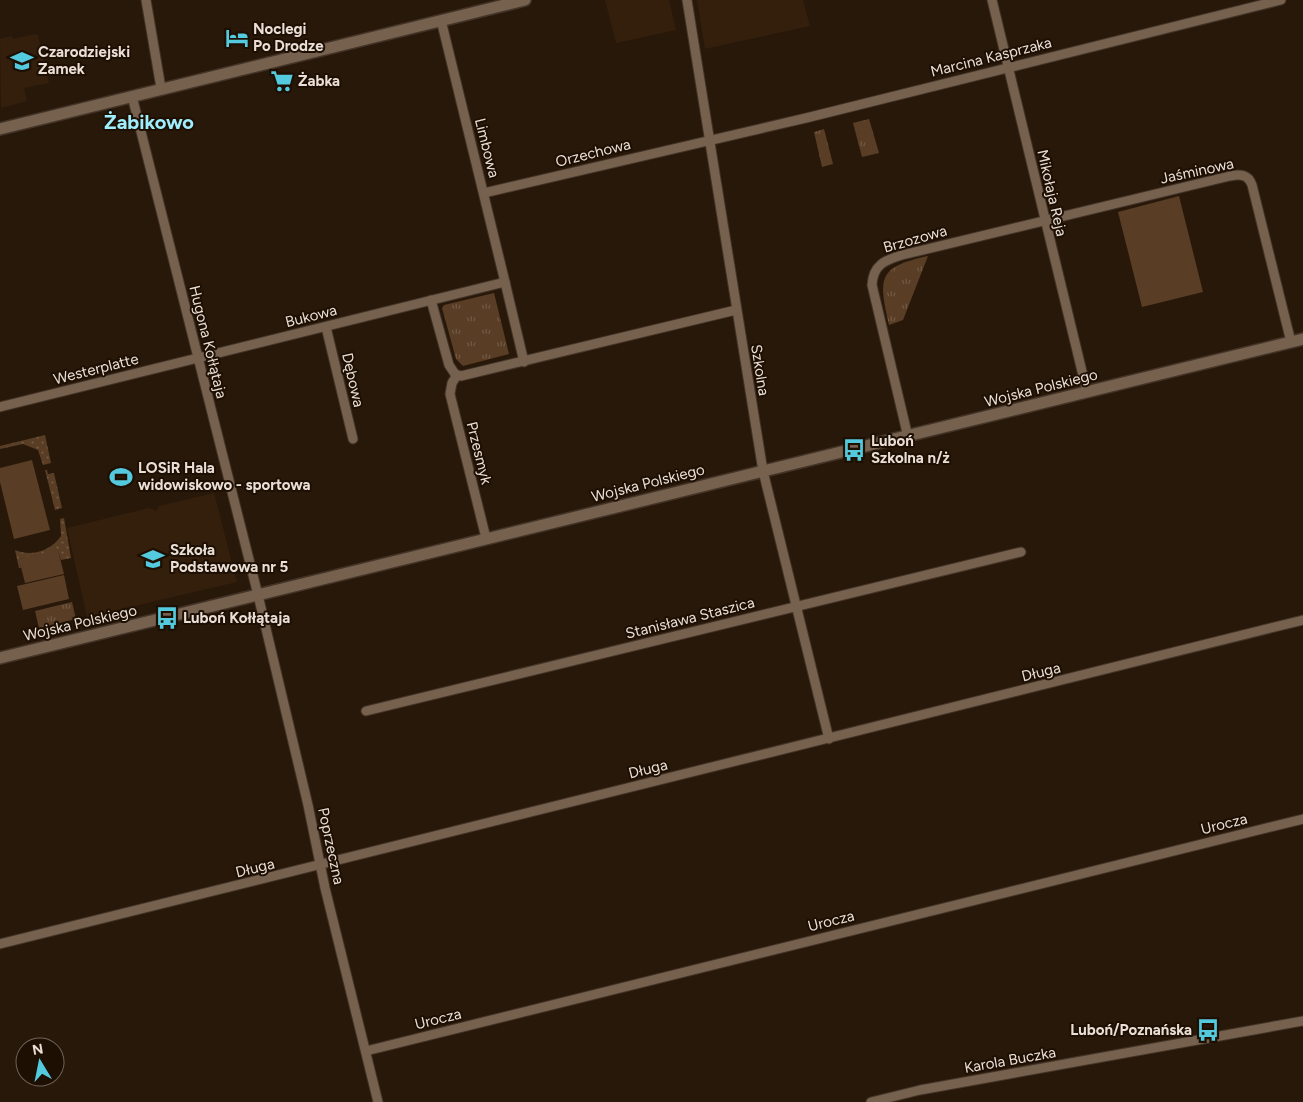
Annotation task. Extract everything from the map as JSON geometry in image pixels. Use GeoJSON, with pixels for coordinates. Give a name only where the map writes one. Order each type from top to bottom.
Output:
{"type":"FeatureCollection","features":[{"type":"Feature","properties":{"kind":"street"},"geometry":{"type":"LineString","coordinates":[[146,0],[161,88]]}},
{"type":"Feature","properties":{"kind":"street"},"geometry":{"type":"LineString","coordinates":[[0,129],[525,0]]}},
{"type":"Feature","properties":{"kind":"street","name":"Szkolna"},"geometry":{"type":"LineString","coordinates":[[686,0],[763,471],[829,739]]}},
{"type":"Feature","properties":{"kind":"street","name":"Mikołaja Reja"},"geometry":{"type":"LineString","coordinates":[[992,0],[1087,392]]}},
{"type":"Feature","properties":{"kind":"street","name":"Marcina Kasprzaka"},"geometry":{"type":"LineString","coordinates":[[709,141],[1280,0]]}},
{"type":"Feature","properties":{"kind":"street","name":"Limbowa"},"geometry":{"type":"LineString","coordinates":[[441,20],[505,282]]}},
{"type":"Feature","properties":{"kind":"street","name":"Hugona Kołłątaja"},"geometry":{"type":"LineString","coordinates":[[132,96],[258,595]]}},
{"type":"Feature","properties":{"kind":"street","name":"Orzechowa"},"geometry":{"type":"LineString","coordinates":[[484,193],[709,141]]}},
{"type":"Feature","properties":{"kind":"street","name":"Jaśminowa"},"geometry":{"type":"LineString","coordinates":[[1045,221],[1230,176],[1243,175],[1250,180],[1252,185],[1291,342]]}},
{"type":"Feature","properties":{"kind":"street","name":"Brzozowa"},"geometry":{"type":"LineString","coordinates":[[908,437],[872,285],[872,277],[878,266],[896,257],[1045,221]]}},
{"type":"Feature","properties":{"kind":"street"},"geometry":{"type":"LineString","coordinates":[[505,282],[524,362]]}},
{"type":"Feature","properties":{"kind":"street","name":"Bukowa"},"geometry":{"type":"LineString","coordinates":[[198,358],[505,282]]}},
{"type":"Feature","properties":{"kind":"street"},"geometry":{"type":"LineString","coordinates":[[431,300],[448,365],[457,375],[467,376],[736,310]]}},
{"type":"Feature","properties":{"kind":"street","name":"Dębowa"},"geometry":{"type":"LineString","coordinates":[[326,327],[353,440]]}},
{"type":"Feature","properties":{"kind":"street","name":"Wojska Polskiego"},"geometry":{"type":"LineString","coordinates":[[0,658],[1303,339]]}},
{"type":"Feature","properties":{"kind":"street","name":"Westerplatte"},"geometry":{"type":"LineString","coordinates":[[0,407],[198,358]]}},
{"type":"Feature","properties":{"kind":"street","name":"Przesmyk"},"geometry":{"type":"LineString","coordinates":[[457,375],[452,383],[450,394],[486,538]]}},
{"type":"Feature","properties":{"kind":"street","name":"Stanisława Staszica"},"geometry":{"type":"LineString","coordinates":[[366,711],[1021,552]]}},
{"type":"Feature","properties":{"kind":"street","name":"Poprzeczna"},"geometry":{"type":"LineString","coordinates":[[258,595],[378,1102]]}},
{"type":"Feature","properties":{"kind":"street","name":"Długa"},"geometry":{"type":"LineString","coordinates":[[0,944],[321,866],[1303,620]]}},
{"type":"Feature","properties":{"kind":"street","name":"Urocza"},"geometry":{"type":"LineString","coordinates":[[366,1051],[1303,819]]}},
{"type":"Feature","properties":{"kind":"street","name":"Karola Buczka"},"geometry":{"type":"LineString","coordinates":[[871,1102],[920,1090],[1303,1021]]}},
{"type":"Feature","properties":{"kind":"shaded area"},"geometry":{"type":"Polygon","coordinates":[[[605,0],[669,0],[676,30],[616,43],[605,0]]]}},
{"type":"Feature","properties":{"kind":"shaded area"},"geometry":{"type":"Polygon","coordinates":[[[697,0],[803,0],[810,26],[705,49],[697,0]]]}},
{"type":"Feature","properties":{"kind":"shaded area","name":"Czarodziejski Zamek"},"geometry":{"type":"Polygon","coordinates":[[[38,35],[49,83],[24,88],[27,101],[1,108],[0,39],[12,36],[13,39],[38,35]]]}},
{"type":"Feature","properties":{"kind":"shaded area","name":"Szkoła Podstawowa nr 5"},"geometry":{"type":"Polygon","coordinates":[[[214,493],[237,582],[87,617],[67,528],[149,508],[156,511],[159,506],[214,493]]]}},
{"type":"Feature","properties":{"kind":"green space"},"geometry":{"type":"Polygon","coordinates":[[[869,119],[879,153],[862,157],[853,123],[869,119]]]}},
{"type":"Feature","properties":{"kind":"green space"},"geometry":{"type":"Polygon","coordinates":[[[824,129],[833,164],[822,167],[814,132],[824,129]]]}},
{"type":"Feature","properties":{"kind":"green space"},"geometry":{"type":"Polygon","coordinates":[[[1179,196],[1203,292],[1142,307],[1118,212],[1179,196]]]}},
{"type":"Feature","properties":{"kind":"green space"},"geometry":{"type":"Polygon","coordinates":[[[928,256],[903,320],[889,325],[883,296],[883,285],[886,277],[891,270],[899,265],[928,256]]]}},
{"type":"Feature","properties":{"kind":"green space"},"geometry":{"type":"Polygon","coordinates":[[[494,293],[509,354],[463,366],[456,359],[442,308],[444,305],[494,293]]]}},
{"type":"Feature","properties":{"kind":"green space"},"geometry":{"type":"Polygon","coordinates":[[[45,435],[51,463],[43,465],[38,450],[23,444],[0,449],[0,446],[45,435]]]}},
{"type":"Feature","properties":{"kind":"green space"},"geometry":{"type":"Polygon","coordinates":[[[32,460],[50,530],[14,539],[0,482],[0,468],[32,460]]]}},
{"type":"Feature","properties":{"kind":"green space"},"geometry":{"type":"Polygon","coordinates":[[[45,470],[47,470],[48,474],[54,473],[62,508],[55,510],[45,470]]]}},
{"type":"Feature","properties":{"kind":"green space"},"geometry":{"type":"Polygon","coordinates":[[[64,518],[71,558],[61,560],[58,551],[20,559],[21,568],[19,568],[15,550],[34,553],[52,546],[61,536],[60,519],[64,518]]]}},
{"type":"Feature","properties":{"kind":"green space"},"geometry":{"type":"Polygon","coordinates":[[[58,550],[64,574],[25,583],[19,559],[58,550]]]}},
{"type":"Feature","properties":{"kind":"green space"},"geometry":{"type":"Polygon","coordinates":[[[64,575],[69,599],[23,610],[17,586],[64,575]]]}},
{"type":"Feature","properties":{"kind":"green space"},"geometry":{"type":"Polygon","coordinates":[[[72,602],[76,619],[39,628],[35,611],[72,602]]]}},
{"type":"Feature","properties":{"kind":"place","name":"Noclegi Po Drodze"},"geometry":{"type":"Point","coordinates":[237,38]}},
{"type":"Feature","properties":{"kind":"place","name":"Czarodziejski Zamek"},"geometry":{"type":"Point","coordinates":[22,61]}},
{"type":"Feature","properties":{"kind":"place","name":"Żabka"},"geometry":{"type":"Point","coordinates":[282,81]}},
{"type":"Feature","properties":{"kind":"place","name":"Luboń Szkolna n/ż"},"geometry":{"type":"Point","coordinates":[854,450]}},
{"type":"Feature","properties":{"kind":"place","name":"LOSiR Hala widowiskowo - sportowa"},"geometry":{"type":"Point","coordinates":[121,477]}},
{"type":"Feature","properties":{"kind":"place","name":"Szkoła Podstawowa nr 5"},"geometry":{"type":"Point","coordinates":[153,559]}},
{"type":"Feature","properties":{"kind":"place","name":"Luboń Kołłątaja"},"geometry":{"type":"Point","coordinates":[167,618]}},
{"type":"Feature","properties":{"kind":"place","name":"Luboń/Poznańska"},"geometry":{"type":"Point","coordinates":[1208,1030]}},
{"type":"Feature","properties":{"kind":"district","name":"Żabikowo"},"geometry":{"type":"Point","coordinates":[149,122]}}]}
